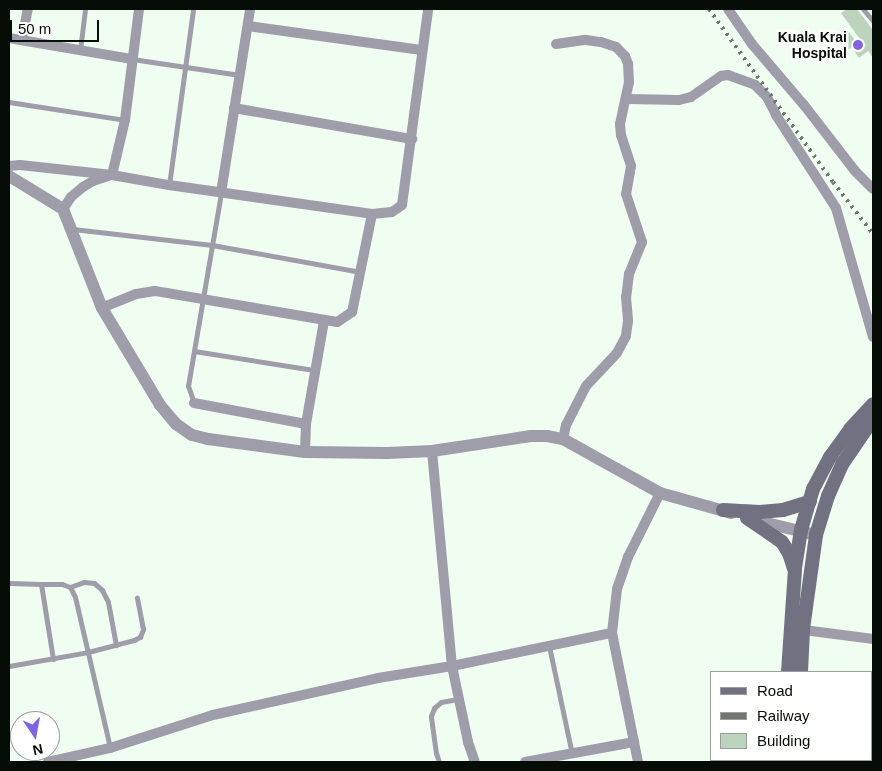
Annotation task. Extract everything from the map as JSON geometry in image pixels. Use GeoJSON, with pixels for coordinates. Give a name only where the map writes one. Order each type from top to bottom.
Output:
{"type":"FeatureCollection","features":[{"type":"Feature","properties":{"kind":"main road"},"geometry":{"type":"LineString","coordinates":[[801,671],[796,629],[794,568],[801,530],[813,489],[830,457],[850,429],[873,404]]}},
{"type":"Feature","properties":{"kind":"main road"},"geometry":{"type":"LineString","coordinates":[[788,671],[816,534],[828,496],[843,463],[873,419]]}},
{"type":"Feature","properties":{"kind":"main road"},"geometry":{"type":"LineString","coordinates":[[723,510],[775,510],[810,502]]}},
{"type":"Feature","properties":{"kind":"main road"},"geometry":{"type":"LineString","coordinates":[[747,518],[782,542],[789,553],[794,568]]}},
{"type":"Feature","properties":{"kind":"street"},"geometry":{"type":"LineString","coordinates":[[22,39],[28,9]]}},
{"type":"Feature","properties":{"kind":"street"},"geometry":{"type":"LineString","coordinates":[[112,175],[125,120],[138,9]]}},
{"type":"Feature","properties":{"kind":"street"},"geometry":{"type":"LineString","coordinates":[[221,193],[250,9]]}},
{"type":"Feature","properties":{"kind":"street"},"geometry":{"type":"LineString","coordinates":[[9,166],[20,165],[112,175],[168,186],[372,214],[392,212],[402,205],[412,139],[421,50],[428,9]]}},
{"type":"Feature","properties":{"kind":"street"},"geometry":{"type":"LineString","coordinates":[[728,9],[752,44],[804,104],[855,170],[873,189]]}},
{"type":"Feature","properties":{"kind":"street"},"geometry":{"type":"LineString","coordinates":[[248,26],[421,50]]}},
{"type":"Feature","properties":{"kind":"street"},"geometry":{"type":"LineString","coordinates":[[9,38],[132,59]]}},
{"type":"Feature","properties":{"kind":"street"},"geometry":{"type":"LineString","coordinates":[[556,44],[586,40],[600,42],[616,47],[625,56],[628,64],[627,99],[620,124],[621,135],[631,166],[626,194],[642,242],[629,274],[626,297],[628,321],[626,336],[617,353],[586,386],[566,425],[563,439]]}},
{"type":"Feature","properties":{"kind":"street"},"geometry":{"type":"LineString","coordinates":[[627,99],[679,100],[692,97],[721,76],[728,75],[756,84],[767,97],[776,115],[836,208],[873,337]]}},
{"type":"Feature","properties":{"kind":"street"},"geometry":{"type":"LineString","coordinates":[[234,108],[412,139]]}},
{"type":"Feature","properties":{"kind":"street"},"geometry":{"type":"LineString","coordinates":[[62,209],[71,197],[83,187],[93,181],[112,175]]}},
{"type":"Feature","properties":{"kind":"street"},"geometry":{"type":"LineString","coordinates":[[9,176],[62,209],[72,229],[102,308],[160,405],[176,424],[192,435],[208,439],[305,452],[387,453],[432,451],[531,436],[563,439],[660,493],[747,518],[816,534]]}},
{"type":"Feature","properties":{"kind":"street"},"geometry":{"type":"LineString","coordinates":[[102,308],[136,294],[155,291],[337,322],[352,312],[372,214]]}},
{"type":"Feature","properties":{"kind":"street"},"geometry":{"type":"LineString","coordinates":[[305,452],[306,424],[324,321]]}},
{"type":"Feature","properties":{"kind":"street"},"geometry":{"type":"LineString","coordinates":[[194,403],[306,424]]}},
{"type":"Feature","properties":{"kind":"street"},"geometry":{"type":"LineString","coordinates":[[432,451],[452,666],[472,762]]}},
{"type":"Feature","properties":{"kind":"street"},"geometry":{"type":"LineString","coordinates":[[638,762],[612,633],[617,590],[628,556],[660,493]]}},
{"type":"Feature","properties":{"kind":"street"},"geometry":{"type":"LineString","coordinates":[[796,629],[873,639]]}},
{"type":"Feature","properties":{"kind":"street"},"geometry":{"type":"LineString","coordinates":[[48,762],[110,748],[213,715],[378,678],[452,666],[612,633]]}},
{"type":"Feature","properties":{"kind":"street"},"geometry":{"type":"LineString","coordinates":[[525,762],[634,742]]}},
{"type":"Feature","properties":{"kind":"lane"},"geometry":{"type":"LineString","coordinates":[[80,50],[86,9]]}},
{"type":"Feature","properties":{"kind":"lane"},"geometry":{"type":"LineString","coordinates":[[168,186],[193,9]]}},
{"type":"Feature","properties":{"kind":"lane"},"geometry":{"type":"LineString","coordinates":[[863,9],[873,20]]}},
{"type":"Feature","properties":{"kind":"lane"},"geometry":{"type":"LineString","coordinates":[[132,59],[240,75]]}},
{"type":"Feature","properties":{"kind":"lane"},"geometry":{"type":"LineString","coordinates":[[9,102],[125,120]]}},
{"type":"Feature","properties":{"kind":"lane"},"geometry":{"type":"LineString","coordinates":[[194,403],[188,386],[221,193]]}},
{"type":"Feature","properties":{"kind":"lane"},"geometry":{"type":"LineString","coordinates":[[72,229],[212,245],[361,272]]}},
{"type":"Feature","properties":{"kind":"lane"},"geometry":{"type":"LineString","coordinates":[[194,351],[314,370]]}},
{"type":"Feature","properties":{"kind":"lane"},"geometry":{"type":"LineString","coordinates":[[9,583],[62,584],[70,587],[84,582],[94,583],[102,590],[108,602],[116,645]]}},
{"type":"Feature","properties":{"kind":"lane"},"geometry":{"type":"LineString","coordinates":[[41,584],[53,659]]}},
{"type":"Feature","properties":{"kind":"lane"},"geometry":{"type":"LineString","coordinates":[[70,587],[75,597],[110,748]]}},
{"type":"Feature","properties":{"kind":"lane"},"geometry":{"type":"LineString","coordinates":[[9,666],[88,652],[116,645],[140,636],[143,629],[137,598]]}},
{"type":"Feature","properties":{"kind":"lane"},"geometry":{"type":"LineString","coordinates":[[549,646],[572,754]]}},
{"type":"Feature","properties":{"kind":"lane"},"geometry":{"type":"LineString","coordinates":[[440,762],[436,753],[431,716],[434,708],[441,702],[458,700]]}},
{"type":"Feature","properties":{"kind":"building"},"geometry":{"type":"Polygon","coordinates":[[[847,9],[857,9],[873,30],[873,58],[868,51],[859,58],[852,48],[862,42],[841,13],[847,9]]]}},
{"type":"Feature","properties":{"kind":"building"},"geometry":{"type":"Polygon","coordinates":[[[849,32],[857,43],[848,50],[840,38],[849,32]]]}},
{"type":"Feature","properties":{"kind":"railway"},"geometry":{"type":"LineString","coordinates":[[709,9],[833,182],[873,234]]}},
{"type":"Feature","properties":{"kind":"place","name":"Kuala Krai Hospital"},"geometry":{"type":"Point","coordinates":[858,45]}}]}
